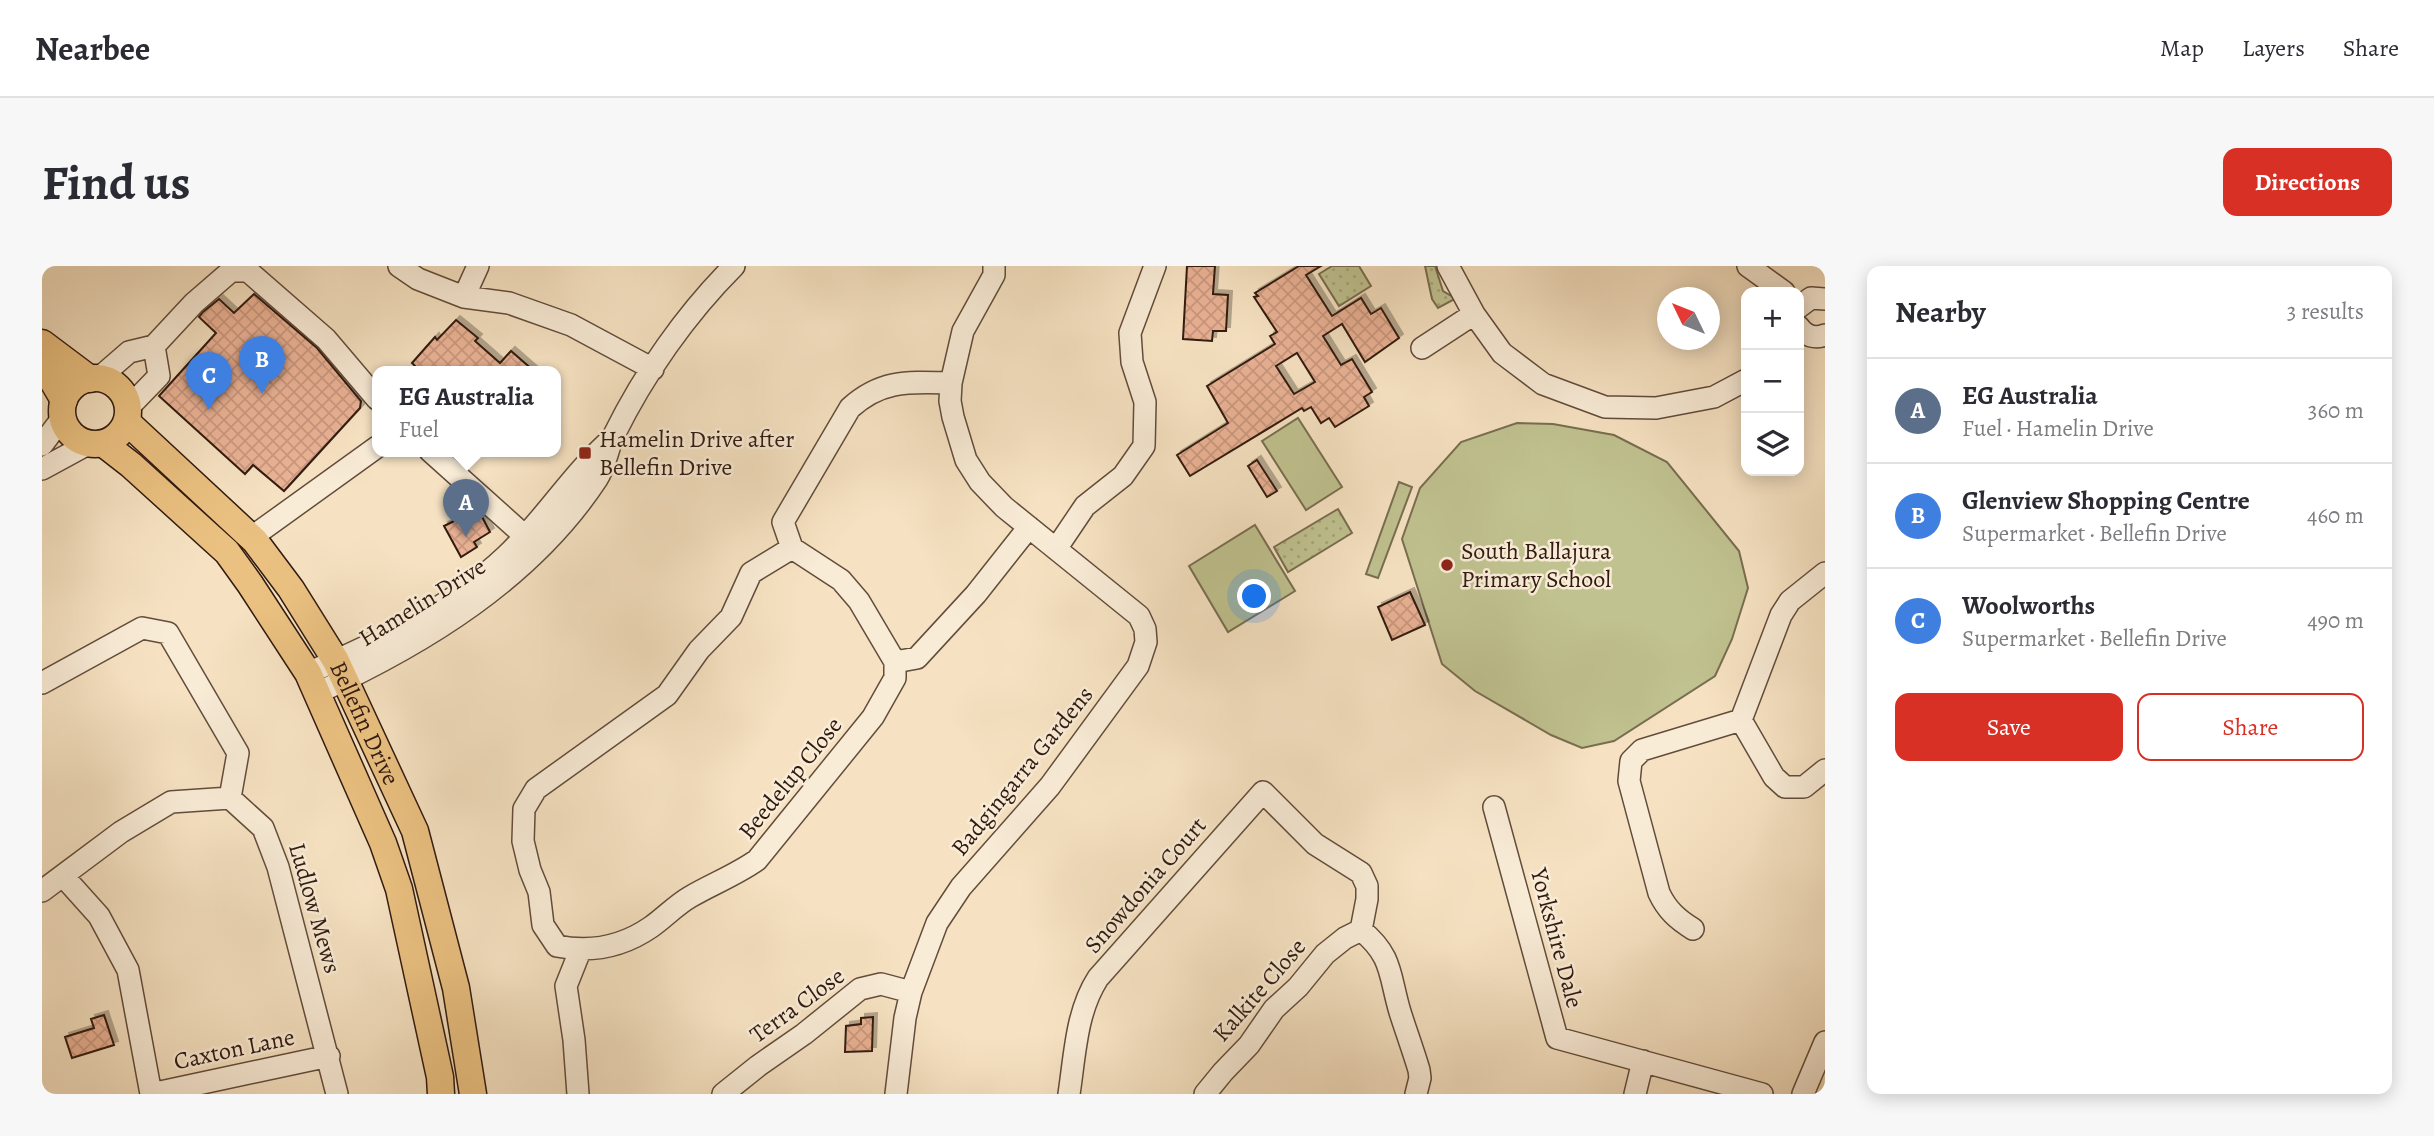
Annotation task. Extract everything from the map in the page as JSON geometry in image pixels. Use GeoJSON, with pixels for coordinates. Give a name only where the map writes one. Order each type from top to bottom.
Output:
{"type":"FeatureCollection","features":[{"type":"Feature","properties":{"kind":"main road"},"geometry":{"type":"LineString","coordinates":[[42,343],[95,379],[113,383],[124,393],[128,414],[122,431],[96,444],[71,434],[42,363]]}},
{"type":"Feature","properties":{"kind":"main road"},"geometry":{"type":"LineString","coordinates":[[63,409],[72,388],[95,379]]}},
{"type":"Feature","properties":{"kind":"main road","name":"Bellefin Drive"},"geometry":{"type":"LineString","coordinates":[[128,414],[251,537],[285,581],[340,671],[415,831],[456,988],[473,1094]]}},
{"type":"Feature","properties":{"kind":"main road","name":"Bellefin Drive"},"geometry":{"type":"LineString","coordinates":[[96,444],[227,552],[312,683],[379,832],[399,888],[440,1077],[441,1094]]}},
{"type":"Feature","properties":{"kind":"street"},"geometry":{"type":"LineString","coordinates":[[400,266],[418,279],[464,297],[509,303],[571,325],[653,369]]}},
{"type":"Feature","properties":{"kind":"street"},"geometry":{"type":"LineString","coordinates":[[464,297],[478,266]]}},
{"type":"Feature","properties":{"kind":"street","name":"Hamelin Drive"},"geometry":{"type":"LineString","coordinates":[[312,683],[432,631],[480,600],[522,567],[565,522],[596,481],[605,465],[614,437],[653,369],[707,293],[734,266]]}},
{"type":"Feature","properties":{"kind":"street","name":"Badgingarra Gardens"},"geometry":{"type":"LineString","coordinates":[[896,1094],[905,1018],[911,992],[937,923],[961,887],[1050,786],[1138,666],[1146,642],[1145,629],[1139,616],[988,492],[972,472],[953,417],[951,383],[955,356],[963,331],[994,275],[995,266]]}},
{"type":"Feature","properties":{"kind":"street"},"geometry":{"type":"LineString","coordinates":[[1056,549],[1085,506],[1123,476],[1144,446],[1145,402],[1132,362],[1130,333],[1155,266]]}},
{"type":"Feature","properties":{"kind":"street"},"geometry":{"type":"LineString","coordinates":[[1448,266],[1474,314],[1502,353],[1543,384],[1605,407],[1656,408],[1714,397],[1741,383]]}},
{"type":"Feature","properties":{"kind":"street"},"geometry":{"type":"LineString","coordinates":[[1748,266],[1775,287]]}},
{"type":"Feature","properties":{"kind":"street"},"geometry":{"type":"LineString","coordinates":[[95,379],[130,352],[154,346],[194,303],[231,271],[250,268],[326,339],[372,393]]}},
{"type":"Feature","properties":{"kind":"street"},"geometry":{"type":"LineString","coordinates":[[1804,300],[1825,299]]}},
{"type":"Feature","properties":{"kind":"street"},"geometry":{"type":"LineString","coordinates":[[1422,348],[1474,314]]}},
{"type":"Feature","properties":{"kind":"street"},"geometry":{"type":"LineString","coordinates":[[128,414],[159,376],[154,346]]}},
{"type":"Feature","properties":{"kind":"street"},"geometry":{"type":"LineString","coordinates":[[951,383],[897,382],[864,395],[850,408],[783,522],[792,548],[841,580],[859,601],[895,662],[917,659],[976,594],[1029,527]]}},
{"type":"Feature","properties":{"kind":"street"},"geometry":{"type":"LineString","coordinates":[[42,445],[63,409]]}},
{"type":"Feature","properties":{"kind":"street","name":"Hamelin Drive"},"geometry":{"type":"LineString","coordinates":[[340,671],[399,629],[456,596],[504,558],[526,537],[591,457],[614,437]]}},
{"type":"Feature","properties":{"kind":"street"},"geometry":{"type":"LineString","coordinates":[[42,469],[68,452],[96,444]]}},
{"type":"Feature","properties":{"kind":"street"},"geometry":{"type":"LineString","coordinates":[[251,537],[372,451]]}},
{"type":"Feature","properties":{"kind":"street"},"geometry":{"type":"LineString","coordinates":[[437,457],[526,537]]}},
{"type":"Feature","properties":{"kind":"street"},"geometry":{"type":"LineString","coordinates":[[578,1094],[566,986],[580,951],[558,946],[543,925],[539,892],[523,841],[524,809],[536,789],[667,695],[699,650],[731,617],[751,573],[792,548]]}},
{"type":"Feature","properties":{"kind":"street"},"geometry":{"type":"LineString","coordinates":[[1741,720],[1781,615],[1790,601],[1825,573]]}},
{"type":"Feature","properties":{"kind":"street"},"geometry":{"type":"LineString","coordinates":[[42,891],[121,832],[171,802],[230,799],[238,752],[168,633],[142,628],[44,678]]}},
{"type":"Feature","properties":{"kind":"street","name":"Beedelup Close"},"geometry":{"type":"LineString","coordinates":[[580,951],[618,944],[649,928],[688,897],[740,872],[757,860],[873,717],[895,678],[895,662]]}},
{"type":"Feature","properties":{"kind":"street"},"geometry":{"type":"LineString","coordinates":[[1741,720],[1774,777],[1786,787],[1804,787],[1825,770]]}},
{"type":"Feature","properties":{"kind":"street"},"geometry":{"type":"LineString","coordinates":[[1693,929],[1674,917],[1659,893],[1629,781],[1631,761],[1642,750],[1741,720]]}},
{"type":"Feature","properties":{"kind":"street","name":"Snowdonia Court"},"geometry":{"type":"LineString","coordinates":[[1069,1094],[1083,1007],[1098,978],[1263,792],[1315,844],[1361,873],[1367,886],[1367,899],[1361,930]]}},
{"type":"Feature","properties":{"kind":"street","name":"Ludlow Mews"},"geometry":{"type":"LineString","coordinates":[[230,799],[263,828],[278,867],[337,1094]]}},
{"type":"Feature","properties":{"kind":"street","name":"Yorkshire Dale"},"geometry":{"type":"LineString","coordinates":[[1494,807],[1557,1038],[1762,1094]]}},
{"type":"Feature","properties":{"kind":"street"},"geometry":{"type":"LineString","coordinates":[[64,877],[99,916],[128,970],[151,1094]]}},
{"type":"Feature","properties":{"kind":"street"},"geometry":{"type":"LineString","coordinates":[[1361,930],[1381,950],[1389,963],[1399,1009],[1419,1070],[1416,1094]]}},
{"type":"Feature","properties":{"kind":"street","name":"Kalkite Close"},"geometry":{"type":"LineString","coordinates":[[1205,1094],[1258,1033],[1274,1009],[1298,987],[1325,954],[1345,938],[1361,930]]}},
{"type":"Feature","properties":{"kind":"street","name":"Terra Close"},"geometry":{"type":"LineString","coordinates":[[723,1094],[860,989],[881,984],[911,992]]}},
{"type":"Feature","properties":{"kind":"street"},"geometry":{"type":"LineString","coordinates":[[1803,1094],[1825,1041]]}},
{"type":"Feature","properties":{"kind":"street","name":"Caxton Lane"},"geometry":{"type":"LineString","coordinates":[[151,1094],[329,1055]]}},
{"type":"Feature","properties":{"kind":"street"},"geometry":{"type":"LineString","coordinates":[[1636,1094],[1643,1061]]}},
{"type":"Feature","properties":{"kind":"green space"},"geometry":{"type":"Polygon","coordinates":[[[1332,266],[1359,266],[1371,286],[1339,306],[1319,274],[1332,266]]]}},
{"type":"Feature","properties":{"kind":"green space"},"geometry":{"type":"Polygon","coordinates":[[[1425,266],[1435,266],[1443,291],[1453,297],[1453,300],[1438,308],[1432,299],[1425,266]]]}},
{"type":"Feature","properties":{"kind":"green space"},"geometry":{"type":"Polygon","coordinates":[[[1298,418],[1342,487],[1306,510],[1262,441],[1298,418]]]}},
{"type":"Feature","properties":{"kind":"green space"},"geometry":{"type":"Polygon","coordinates":[[[1517,423],[1553,424],[1614,435],[1667,462],[1739,551],[1748,588],[1732,639],[1715,676],[1614,741],[1582,748],[1551,735],[1475,691],[1442,664],[1402,539],[1420,488],[1461,442],[1517,423]]]}},
{"type":"Feature","properties":{"kind":"green space"},"geometry":{"type":"Polygon","coordinates":[[[1399,482],[1412,487],[1378,578],[1366,574],[1399,482]]]}},
{"type":"Feature","properties":{"kind":"green space"},"geometry":{"type":"Polygon","coordinates":[[[1338,509],[1352,533],[1288,572],[1274,547],[1338,509]]]}},
{"type":"Feature","properties":{"kind":"green space"},"geometry":{"type":"Polygon","coordinates":[[[1255,525],[1295,591],[1228,632],[1189,566],[1255,525]]]}},
{"type":"Feature","properties":{"kind":"building"},"geometry":{"type":"Polygon","coordinates":[[[1187,266],[1215,266],[1213,294],[1228,295],[1226,331],[1213,331],[1212,341],[1183,339],[1187,266]]]}},
{"type":"Feature","properties":{"kind":"building"},"geometry":{"type":"Polygon","coordinates":[[[1299,266],[1321,266],[1306,275],[1332,316],[1361,298],[1371,314],[1381,308],[1399,338],[1365,362],[1342,324],[1323,336],[1341,365],[1352,359],[1372,392],[1364,397],[1369,406],[1335,427],[1329,418],[1321,423],[1311,407],[1304,411],[1302,408],[1190,476],[1177,455],[1228,423],[1207,386],[1275,344],[1270,336],[1277,332],[1254,297],[1258,296],[1255,293],[1299,266]],[[1297,353],[1276,366],[1294,394],[1315,382],[1297,353]]]}},
{"type":"Feature","properties":{"kind":"building"},"geometry":{"type":"Polygon","coordinates":[[[254,294],[317,348],[361,401],[360,408],[284,491],[253,465],[245,474],[159,396],[216,333],[199,317],[203,312],[219,299],[234,313],[254,294]]]}},
{"type":"Feature","properties":{"kind":"building"},"geometry":{"type":"Polygon","coordinates":[[[456,320],[478,338],[475,341],[500,363],[511,351],[528,366],[415,366],[412,363],[435,337],[437,340],[456,320]]]}},
{"type":"Feature","properties":{"kind":"building"},"geometry":{"type":"Polygon","coordinates":[[[1257,460],[1277,491],[1267,497],[1248,466],[1257,460]]]}},
{"type":"Feature","properties":{"kind":"building"},"geometry":{"type":"Polygon","coordinates":[[[481,515],[490,532],[474,542],[477,547],[461,557],[444,526],[460,518],[464,525],[481,515]]]}},
{"type":"Feature","properties":{"kind":"building"},"geometry":{"type":"Polygon","coordinates":[[[1410,592],[1425,625],[1392,640],[1378,607],[1410,592]]]}},
{"type":"Feature","properties":{"kind":"building"},"geometry":{"type":"Polygon","coordinates":[[[104,1015],[114,1045],[72,1058],[65,1037],[94,1028],[91,1019],[104,1015]]]}},
{"type":"Feature","properties":{"kind":"building"},"geometry":{"type":"Polygon","coordinates":[[[873,1017],[872,1051],[845,1052],[846,1026],[861,1024],[861,1018],[873,1017]]]}},
{"type":"Feature","properties":{"kind":"place","name":"Glenview Shopping Centre"},"geometry":{"type":"Point","coordinates":[262,394]}},
{"type":"Feature","properties":{"kind":"place","name":"Woolworths"},"geometry":{"type":"Point","coordinates":[209,410]}},
{"type":"Feature","properties":{"kind":"place","name":"Hamelin Drive after Bellefin Drive"},"geometry":{"type":"Point","coordinates":[585,453]}},
{"type":"Feature","properties":{"kind":"place","name":"EG Australia"},"geometry":{"type":"Point","coordinates":[466,537]}},
{"type":"Feature","properties":{"kind":"place","name":"South Ballajura Primary School"},"geometry":{"type":"Point","coordinates":[1447,565]}}]}
